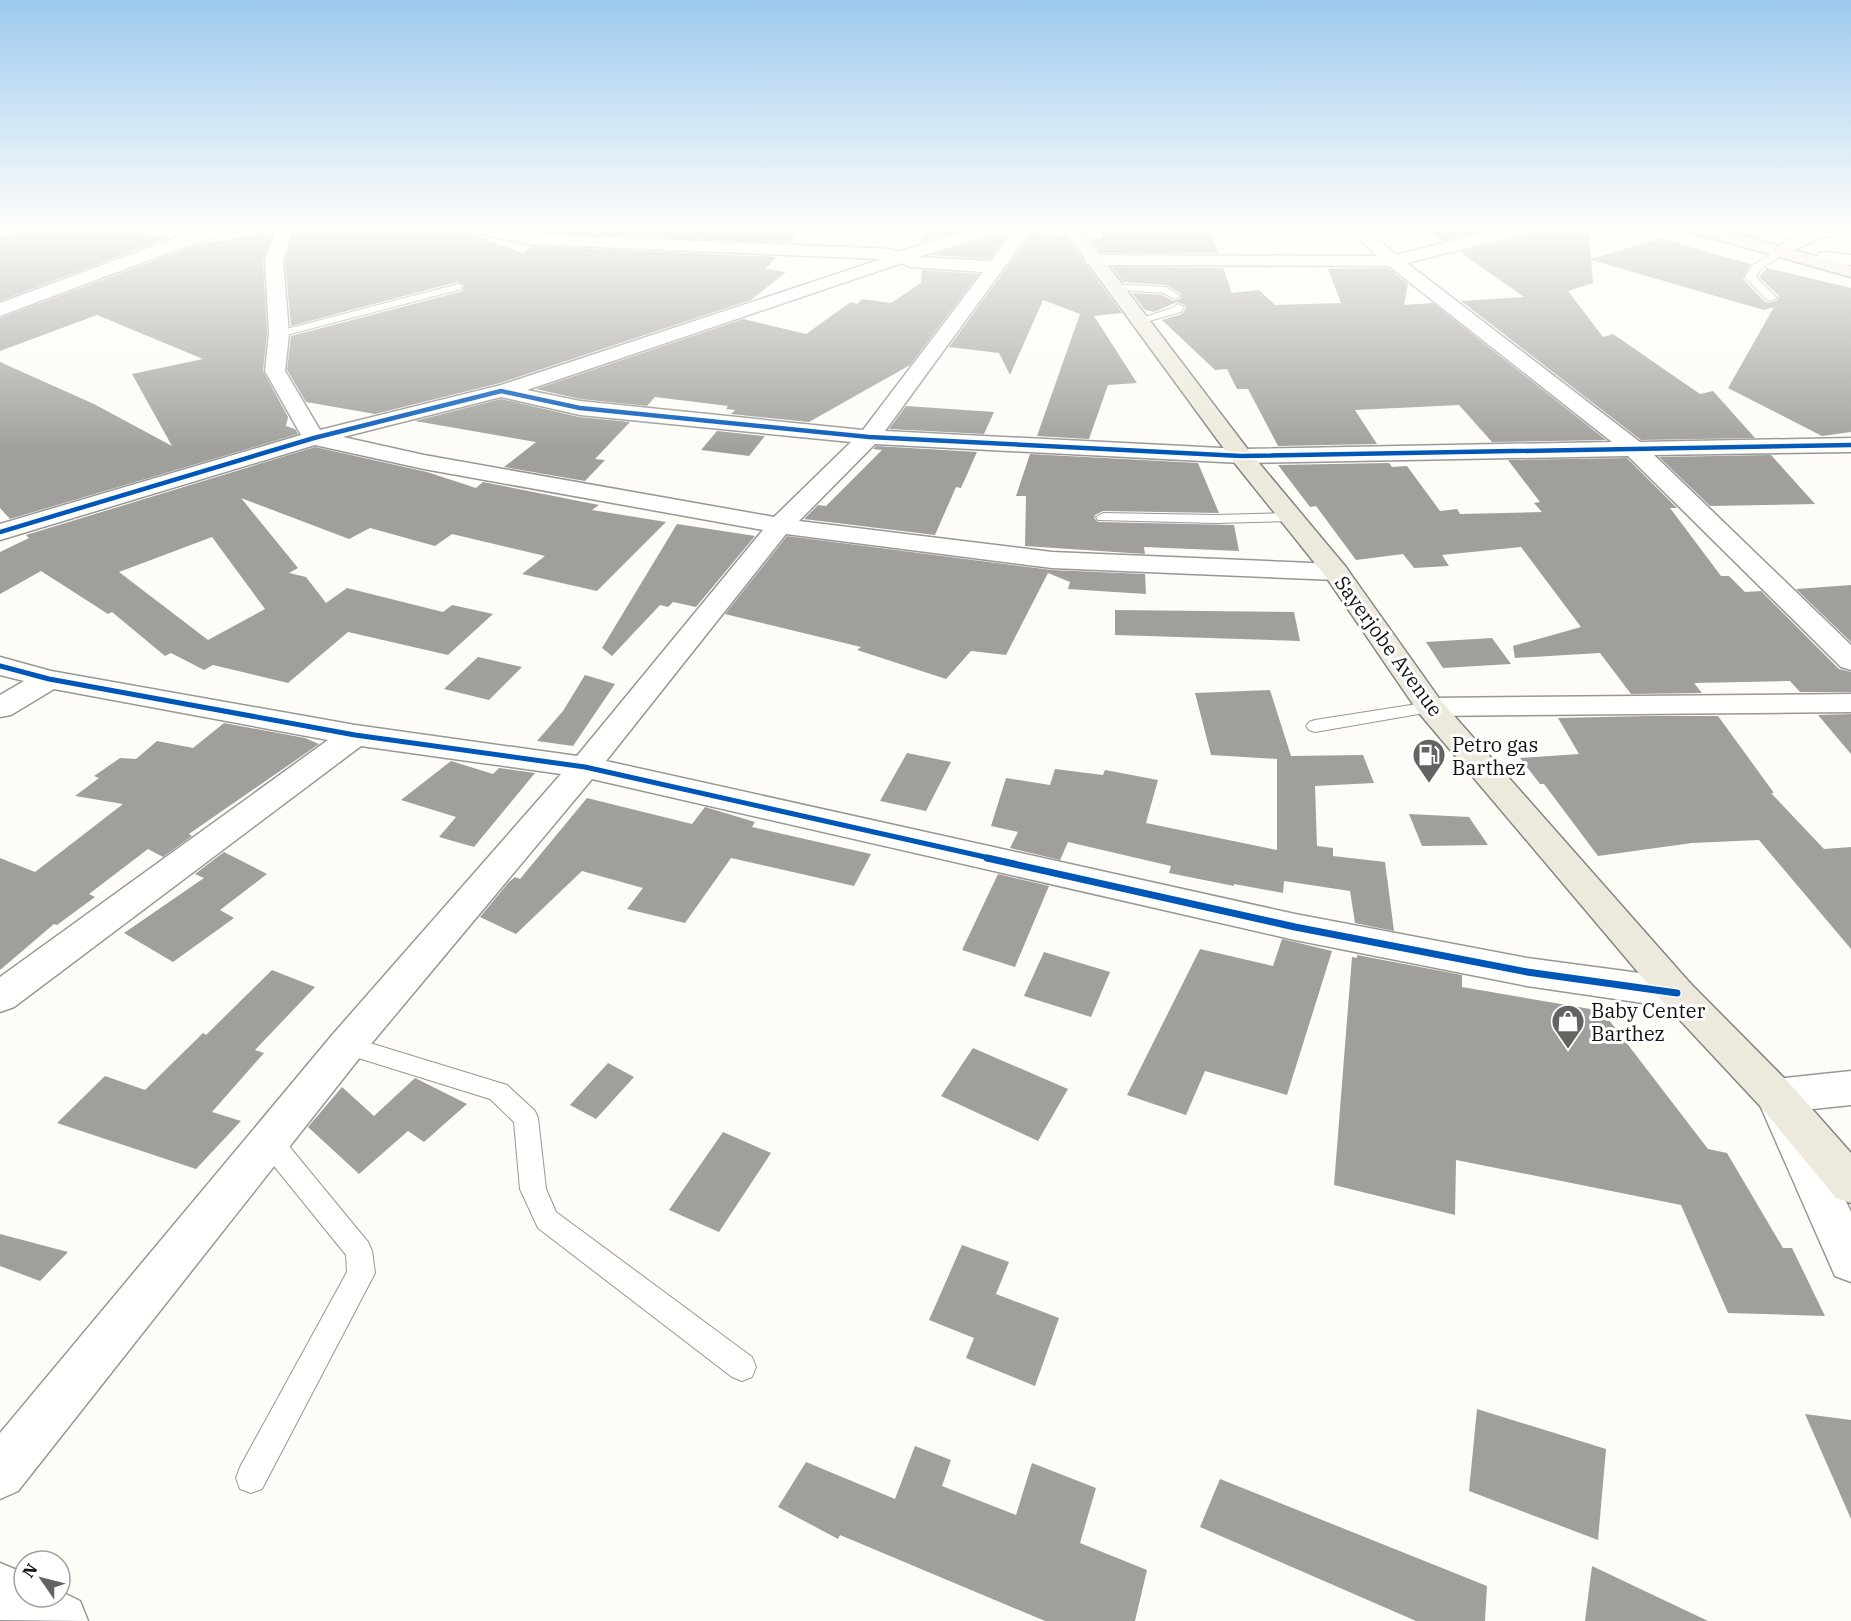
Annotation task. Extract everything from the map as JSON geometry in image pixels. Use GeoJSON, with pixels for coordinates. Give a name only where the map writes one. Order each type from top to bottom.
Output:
{"type":"FeatureCollection","features":[{"type":"Feature","properties":{"kind":"main road","name":"Sayerjobe Avenue"},"geometry":{"type":"LineString","coordinates":[[1123,301],[1241,456],[1336,572],[1430,706],[1677,993],[1776,1096],[1851,1184]]}},
{"type":"Feature","properties":{"kind":"street"},"geometry":{"type":"LineString","coordinates":[[0,310],[25,301]]}},
{"type":"Feature","properties":{"kind":"street"},"geometry":{"type":"LineString","coordinates":[[277,301],[279,334],[275,371],[314,438],[424,462],[780,526],[1052,560],[1336,572]]}},
{"type":"Feature","properties":{"kind":"street"},"geometry":{"type":"LineString","coordinates":[[3,529],[314,438],[501,391],[771,301]]}},
{"type":"Feature","properties":{"kind":"street"},"geometry":{"type":"LineString","coordinates":[[0,1473],[347,1046],[585,767],[780,526],[869,437],[969,301]]}},
{"type":"Feature","properties":{"kind":"street"},"geometry":{"type":"LineString","coordinates":[[1444,301],[1633,448],[1851,661]]}},
{"type":"Feature","properties":{"kind":"street"},"geometry":{"type":"LineString","coordinates":[[501,391],[580,408],[869,437],[1241,456],[1851,445]]}},
{"type":"Feature","properties":{"kind":"street"},"geometry":{"type":"LineString","coordinates":[[0,666],[49,679],[356,735],[585,767],[1295,927],[1527,972],[1677,993]]}},
{"type":"Feature","properties":{"kind":"street"},"geometry":{"type":"LineString","coordinates":[[0,708],[49,679]]}},
{"type":"Feature","properties":{"kind":"street"},"geometry":{"type":"LineString","coordinates":[[1430,706],[1851,703]]}},
{"type":"Feature","properties":{"kind":"street"},"geometry":{"type":"LineString","coordinates":[[0,997],[356,735]]}},
{"type":"Feature","properties":{"kind":"street"},"geometry":{"type":"LineString","coordinates":[[1851,1088],[1776,1096],[1851,1261]]}},
{"type":"Feature","properties":{"kind":"street"},"geometry":{"type":"LineString","coordinates":[[0,1590],[60,1621]]}},
{"type":"Feature","properties":{"kind":"lane"},"geometry":{"type":"LineString","coordinates":[[279,334],[403,301]]}},
{"type":"Feature","properties":{"kind":"lane"},"geometry":{"type":"LineString","coordinates":[[1139,321],[1177,310],[1176,301]]}},
{"type":"Feature","properties":{"kind":"lane"},"geometry":{"type":"LineString","coordinates":[[1103,516],[1216,519],[1291,517]]}},
{"type":"Feature","properties":{"kind":"lane"},"geometry":{"type":"LineString","coordinates":[[1315,726],[1430,706]]}},
{"type":"Feature","properties":{"kind":"lane"},"geometry":{"type":"LineString","coordinates":[[347,1046],[498,1092],[526,1118],[533,1189],[547,1220],[742,1367]]}},
{"type":"Feature","properties":{"kind":"lane"},"geometry":{"type":"LineString","coordinates":[[251,1478],[361,1273],[359,1251],[270,1143]]}},
{"type":"Feature","properties":{"kind":"building"},"geometry":{"type":"Polygon","coordinates":[[[47,301],[265,301],[267,334],[263,371],[288,417],[286,426],[295,429],[298,434],[10,519],[0,508],[0,362],[94,404],[172,446],[132,374],[203,359],[97,315],[0,351],[0,318],[47,301]]]}},
{"type":"Feature","properties":{"kind":"building"},"geometry":{"type":"Polygon","coordinates":[[[289,301],[387,301],[291,326],[289,301]]]}},
{"type":"Feature","properties":{"kind":"building"},"geometry":{"type":"Polygon","coordinates":[[[426,301],[749,301],[500,383],[375,414],[306,402],[287,370],[291,336],[426,301]]]}},
{"type":"Feature","properties":{"kind":"building"},"geometry":{"type":"Polygon","coordinates":[[[860,301],[874,301],[891,303],[895,301],[959,301],[910,365],[809,422],[731,414],[735,410],[726,409],[728,406],[655,397],[647,406],[580,399],[536,389],[743,319],[806,334],[851,302],[857,304],[860,301]]]}},
{"type":"Feature","properties":{"kind":"building"},"geometry":{"type":"Polygon","coordinates":[[[983,301],[1043,301],[1010,375],[999,353],[949,347],[983,301]]]}},
{"type":"Feature","properties":{"kind":"building"},"geometry":{"type":"Polygon","coordinates":[[[1045,301],[1113,301],[1122,313],[1094,316],[1137,383],[1108,385],[1089,439],[1037,436],[1080,314],[1045,301]]]}},
{"type":"Feature","properties":{"kind":"building"},"geometry":{"type":"Polygon","coordinates":[[[1138,301],[1270,301],[1275,305],[1341,303],[1340,301],[1405,301],[1404,305],[1433,303],[1606,440],[1492,442],[1459,405],[1355,410],[1377,444],[1278,446],[1248,389],[1237,389],[1227,369],[1215,370],[1162,320],[1182,314],[1186,308],[1185,305],[1177,302],[1154,312],[1145,310],[1138,301]]]}},
{"type":"Feature","properties":{"kind":"building"},"geometry":{"type":"Polygon","coordinates":[[[1461,301],[1575,301],[1603,337],[1613,334],[1700,394],[1713,391],[1755,438],[1641,440],[1461,301]]]}},
{"type":"Feature","properties":{"kind":"building"},"geometry":{"type":"Polygon","coordinates":[[[1732,301],[1764,301],[1770,303],[1776,301],[1851,301],[1851,432],[1822,436],[1728,388],[1774,307],[1764,310],[1732,301]]]}},
{"type":"Feature","properties":{"kind":"building"},"geometry":{"type":"Polygon","coordinates":[[[501,399],[579,417],[630,422],[595,459],[605,460],[585,481],[504,467],[536,442],[415,421],[501,399]]]}},
{"type":"Feature","properties":{"kind":"building"},"geometry":{"type":"Polygon","coordinates":[[[906,406],[994,412],[984,434],[889,429],[906,406]]]}},
{"type":"Feature","properties":{"kind":"building"},"geometry":{"type":"Polygon","coordinates":[[[717,431],[765,436],[749,456],[701,450],[717,431]]]}},
{"type":"Feature","properties":{"kind":"building"},"geometry":{"type":"Polygon","coordinates":[[[876,446],[977,452],[961,488],[956,487],[935,535],[804,519],[818,505],[826,506],[882,450],[873,449],[876,446]]]}},
{"type":"Feature","properties":{"kind":"building"},"geometry":{"type":"Polygon","coordinates":[[[315,447],[427,472],[476,488],[483,482],[599,505],[592,510],[666,522],[597,591],[522,574],[545,556],[452,534],[435,546],[370,528],[349,539],[241,498],[298,568],[289,573],[306,577],[326,603],[347,588],[443,612],[452,605],[493,614],[448,655],[348,632],[288,683],[213,665],[204,670],[171,653],[165,656],[112,612],[108,614],[41,571],[0,594],[0,552],[29,538],[26,535],[315,447]],[[212,537],[119,572],[208,640],[265,609],[212,537]]]}},
{"type":"Feature","properties":{"kind":"building"},"geometry":{"type":"Polygon","coordinates":[[[1030,454],[1198,463],[1219,513],[1103,511],[1094,518],[1098,522],[1234,525],[1239,551],[1144,547],[1145,554],[1025,546],[1026,496],[1016,496],[1030,454]]]}},
{"type":"Feature","properties":{"kind":"building"},"geometry":{"type":"Polygon","coordinates":[[[1771,455],[1815,504],[1710,506],[1659,457],[1771,455]]]}},
{"type":"Feature","properties":{"kind":"building"},"geometry":{"type":"Polygon","coordinates":[[[1627,458],[1677,508],[1670,508],[1721,576],[1729,576],[1745,592],[1761,591],[1839,669],[1851,672],[1851,692],[1800,692],[1790,681],[1694,683],[1702,693],[1631,694],[1600,653],[1515,658],[1513,646],[1581,627],[1521,547],[1442,555],[1449,566],[1414,568],[1403,554],[1356,560],[1316,506],[1310,507],[1278,465],[1389,463],[1392,467],[1407,466],[1440,511],[1457,509],[1460,514],[1542,512],[1534,503],[1540,502],[1508,460],[1627,458]]]}},
{"type":"Feature","properties":{"kind":"building"},"geometry":{"type":"Polygon","coordinates":[[[677,524],[755,536],[696,607],[673,602],[668,607],[660,605],[612,656],[602,648],[677,524]]]}},
{"type":"Feature","properties":{"kind":"building"},"geometry":{"type":"Polygon","coordinates":[[[787,536],[1052,570],[1145,574],[1146,594],[1068,589],[1070,582],[1048,573],[1006,655],[971,651],[946,679],[857,650],[861,647],[725,614],[787,536]]]}},
{"type":"Feature","properties":{"kind":"building"},"geometry":{"type":"Polygon","coordinates":[[[1851,585],[1851,642],[1796,589],[1851,585]]]}},
{"type":"Feature","properties":{"kind":"building"},"geometry":{"type":"Polygon","coordinates":[[[1115,610],[1294,612],[1300,641],[1115,635],[1115,610]]]}},
{"type":"Feature","properties":{"kind":"building"},"geometry":{"type":"Polygon","coordinates":[[[1492,638],[1511,664],[1443,668],[1426,642],[1492,638]]]}},
{"type":"Feature","properties":{"kind":"building"},"geometry":{"type":"Polygon","coordinates":[[[478,657],[522,667],[489,700],[444,689],[478,657]]]}},
{"type":"Feature","properties":{"kind":"building"},"geometry":{"type":"Polygon","coordinates":[[[585,675],[615,684],[573,746],[537,741],[563,711],[585,675]]]}},
{"type":"Feature","properties":{"kind":"building"},"geometry":{"type":"Polygon","coordinates":[[[1270,690],[1291,756],[1363,755],[1374,783],[1315,786],[1317,846],[1333,848],[1333,856],[1385,862],[1394,931],[1355,923],[1350,891],[1284,881],[1283,893],[1234,884],[1234,886],[1169,873],[1171,866],[1068,842],[1060,860],[1010,848],[1018,832],[991,826],[1006,778],[1050,785],[1055,769],[1103,775],[1105,770],[1158,780],[1146,823],[1277,850],[1277,759],[1211,755],[1195,693],[1270,690]]]}},
{"type":"Feature","properties":{"kind":"building"},"geometry":{"type":"Polygon","coordinates":[[[1851,714],[1851,754],[1818,715],[1851,714]]]}},
{"type":"Feature","properties":{"kind":"building"},"geometry":{"type":"Polygon","coordinates":[[[1718,716],[1774,793],[1771,793],[1824,849],[1851,847],[1851,949],[1759,840],[1692,843],[1598,856],[1544,784],[1540,784],[1520,758],[1579,754],[1558,718],[1718,716]]]}},
{"type":"Feature","properties":{"kind":"building"},"geometry":{"type":"Polygon","coordinates":[[[224,723],[305,738],[319,744],[189,834],[192,836],[163,857],[148,849],[89,894],[95,897],[57,925],[54,924],[0,970],[0,858],[35,872],[123,804],[75,796],[99,778],[94,776],[120,758],[136,759],[157,741],[193,748],[224,723]]]}},
{"type":"Feature","properties":{"kind":"building"},"geometry":{"type":"Polygon","coordinates":[[[907,753],[951,762],[926,811],[880,801],[907,753]]]}},
{"type":"Feature","properties":{"kind":"building"},"geometry":{"type":"Polygon","coordinates":[[[451,761],[493,774],[499,768],[535,773],[474,847],[439,837],[456,817],[401,800],[451,761]]]}},
{"type":"Feature","properties":{"kind":"building"},"geometry":{"type":"Polygon","coordinates":[[[587,798],[692,824],[705,807],[755,822],[752,827],[871,854],[854,886],[731,858],[685,923],[627,909],[643,888],[582,871],[516,934],[480,917],[509,882],[515,877],[520,879],[587,798]]]}},
{"type":"Feature","properties":{"kind":"building"},"geometry":{"type":"Polygon","coordinates":[[[1409,814],[1469,817],[1488,845],[1422,846],[1409,814]]]}},
{"type":"Feature","properties":{"kind":"building"},"geometry":{"type":"Polygon","coordinates":[[[224,852],[267,874],[220,910],[234,918],[173,962],[124,933],[204,878],[195,874],[224,852]]]}},
{"type":"Feature","properties":{"kind":"building"},"geometry":{"type":"Polygon","coordinates":[[[998,874],[1049,886],[1015,967],[962,950],[998,874]]]}},
{"type":"Feature","properties":{"kind":"building"},"geometry":{"type":"Polygon","coordinates":[[[1282,939],[1332,951],[1287,1095],[1205,1071],[1186,1115],[1127,1095],[1200,949],[1273,966],[1282,939]]]}},
{"type":"Feature","properties":{"kind":"building"},"geometry":{"type":"Polygon","coordinates":[[[1044,952],[1110,972],[1091,1017],[1024,996],[1044,952]]]}},
{"type":"Feature","properties":{"kind":"building"},"geometry":{"type":"Polygon","coordinates":[[[1357,955],[1462,975],[1462,987],[1602,1011],[1708,1149],[1727,1153],[1783,1248],[1792,1248],[1825,1316],[1728,1313],[1681,1205],[1456,1160],[1455,1215],[1334,1185],[1352,957],[1357,958],[1357,955]]]}},
{"type":"Feature","properties":{"kind":"building"},"geometry":{"type":"Polygon","coordinates":[[[272,970],[315,987],[255,1050],[264,1053],[212,1112],[241,1121],[196,1169],[57,1123],[105,1076],[145,1090],[203,1033],[206,1035],[272,970]]]}},
{"type":"Feature","properties":{"kind":"building"},"geometry":{"type":"Polygon","coordinates":[[[973,1048],[1068,1089],[1038,1141],[941,1096],[973,1048]]]}},
{"type":"Feature","properties":{"kind":"building"},"geometry":{"type":"Polygon","coordinates":[[[608,1063],[634,1077],[596,1119],[570,1105],[608,1063]]]}},
{"type":"Feature","properties":{"kind":"building"},"geometry":{"type":"Polygon","coordinates":[[[415,1078],[467,1104],[424,1142],[408,1131],[359,1174],[308,1127],[342,1087],[374,1116],[415,1078]]]}},
{"type":"Feature","properties":{"kind":"building"},"geometry":{"type":"Polygon","coordinates":[[[723,1132],[771,1153],[719,1232],[669,1210],[723,1132]]]}},
{"type":"Feature","properties":{"kind":"building"},"geometry":{"type":"Polygon","coordinates":[[[0,1234],[68,1252],[40,1281],[0,1266],[0,1234]]]}},
{"type":"Feature","properties":{"kind":"building"},"geometry":{"type":"Polygon","coordinates":[[[962,1245],[1009,1262],[996,1294],[1059,1318],[1035,1386],[966,1358],[974,1338],[929,1320],[962,1245]]]}},
{"type":"Feature","properties":{"kind":"building"},"geometry":{"type":"Polygon","coordinates":[[[1477,1409],[1606,1449],[1598,1540],[1469,1491],[1477,1409]]]}},
{"type":"Feature","properties":{"kind":"building"},"geometry":{"type":"Polygon","coordinates":[[[1805,1414],[1851,1420],[1851,1519],[1805,1414]]]}},
{"type":"Feature","properties":{"kind":"building"},"geometry":{"type":"Polygon","coordinates":[[[915,1446],[951,1460],[942,1486],[1016,1515],[1032,1463],[1096,1488],[1080,1543],[1147,1570],[1135,1621],[1045,1621],[840,1535],[838,1539],[778,1507],[806,1462],[895,1499],[915,1446]]]}},
{"type":"Feature","properties":{"kind":"building"},"geometry":{"type":"Polygon","coordinates":[[[1220,1479],[1487,1586],[1485,1621],[1416,1621],[1200,1527],[1220,1479]]]}},
{"type":"Feature","properties":{"kind":"building"},"geometry":{"type":"Polygon","coordinates":[[[1592,1566],[1708,1621],[1585,1621],[1592,1566]]]}},
{"type":"Feature","properties":{"kind":"cycle path"},"geometry":{"type":"LineString","coordinates":[[0,532],[314,438],[501,391],[580,408],[869,437],[1241,456],[1851,445]]}},
{"type":"Feature","properties":{"kind":"cycle path"},"geometry":{"type":"LineString","coordinates":[[0,666],[49,679],[355,735],[585,767],[1295,927],[1527,972],[1677,993]]}},
{"type":"Feature","properties":{"kind":"place","name":"Petro gas Barthez"},"geometry":{"type":"Point","coordinates":[1429,784]}},
{"type":"Feature","properties":{"kind":"place","name":"Baby Center Barthez"},"geometry":{"type":"Point","coordinates":[1568,1050]}}]}
